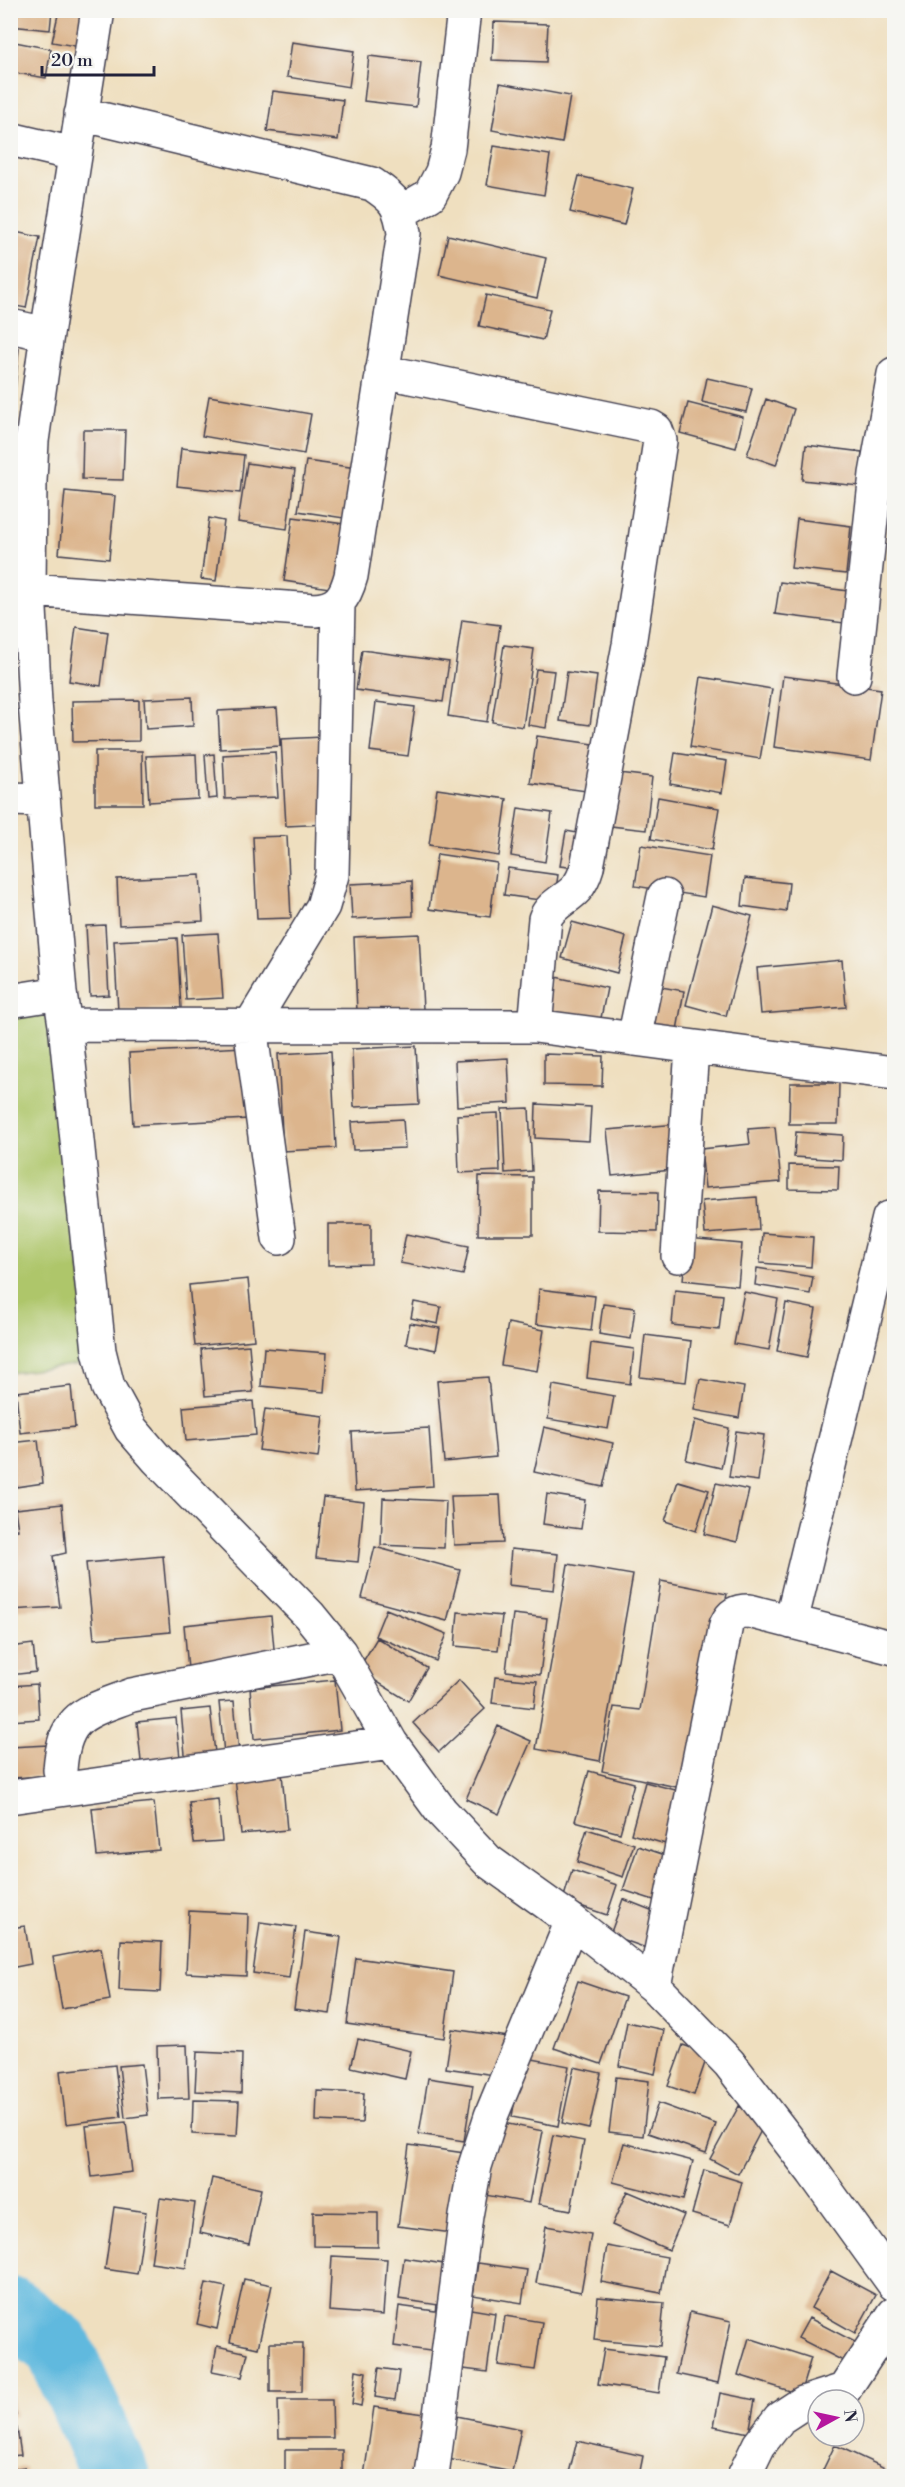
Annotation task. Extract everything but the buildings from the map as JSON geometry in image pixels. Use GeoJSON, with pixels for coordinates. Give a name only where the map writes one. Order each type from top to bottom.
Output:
{"type":"FeatureCollection","features":[{"type":"Feature","properties":{"kind":"street"},"geometry":{"type":"LineString","coordinates":[[98,10],[74,154],[32,441],[26,800],[65,1025],[99,1351],[108,1387],[131,1430],[309,1615],[340,1653],[391,1743],[441,1811],[488,1861],[572,1921],[654,1986],[729,2063],[813,2172],[894,2284]]}},
{"type":"Feature","properties":{"kind":"street"},"geometry":{"type":"LineString","coordinates":[[401,212],[430,195],[442,172],[448,149],[464,10]]}},
{"type":"Feature","properties":{"kind":"street"},"geometry":{"type":"LineString","coordinates":[[30,590],[315,610],[338,605],[346,595],[351,576],[404,233],[401,212],[388,195],[372,184],[81,114]]}},
{"type":"Feature","properties":{"kind":"street"},"geometry":{"type":"LineString","coordinates":[[10,139],[74,154]]}},
{"type":"Feature","properties":{"kind":"street"},"geometry":{"type":"LineString","coordinates":[[10,326],[47,334]]}},
{"type":"Feature","properties":{"kind":"street"},"geometry":{"type":"LineString","coordinates":[[382,371],[651,427],[656,430],[660,441],[629,645],[587,867],[584,878],[576,890],[550,911],[545,919],[534,1026]]}},
{"type":"Feature","properties":{"kind":"street"},"geometry":{"type":"LineString","coordinates":[[854,676],[876,474],[894,374]]}},
{"type":"Feature","properties":{"kind":"street"},"geometry":{"type":"LineString","coordinates":[[279,1238],[250,1026],[323,906],[332,875],[338,605]]}},
{"type":"Feature","properties":{"kind":"street"},"geometry":{"type":"LineString","coordinates":[[634,1039],[664,896]]}},
{"type":"Feature","properties":{"kind":"street"},"geometry":{"type":"LineString","coordinates":[[10,1001],[60,993]]}},
{"type":"Feature","properties":{"kind":"street"},"geometry":{"type":"LineString","coordinates":[[65,1025],[534,1026],[894,1073]]}},
{"type":"Feature","properties":{"kind":"street"},"geometry":{"type":"LineString","coordinates":[[678,1256],[692,1047]]}},
{"type":"Feature","properties":{"kind":"street"},"geometry":{"type":"LineString","coordinates":[[791,1622],[889,1218]]}},
{"type":"Feature","properties":{"kind":"street"},"geometry":{"type":"LineString","coordinates":[[654,1986],[726,1625],[730,1616],[740,1611],[749,1611],[894,1648]]}},
{"type":"Feature","properties":{"kind":"street"},"geometry":{"type":"LineString","coordinates":[[60,1770],[63,1740],[67,1731],[80,1717],[100,1707],[132,1695],[340,1653]]}},
{"type":"Feature","properties":{"kind":"street"},"geometry":{"type":"LineString","coordinates":[[10,1797],[391,1743]]}},
{"type":"Feature","properties":{"kind":"street"},"geometry":{"type":"LineString","coordinates":[[432,2476],[466,2216],[475,2166],[491,2116],[572,1921]]}},
{"type":"Feature","properties":{"kind":"street"},"geometry":{"type":"LineString","coordinates":[[744,2476],[759,2445],[780,2418],[803,2403],[844,2390],[894,2314]]}},
{"type":"Feature","properties":{"kind":"green space"},"geometry":{"type":"Polygon","coordinates":[[[58,1006],[88,1363],[11,1373],[11,1014],[58,1006]]]}},
{"type":"Feature","properties":{"kind":"waterway"},"geometry":{"type":"LineString","coordinates":[[10,2310],[58,2346],[116,2476]]}}]}
